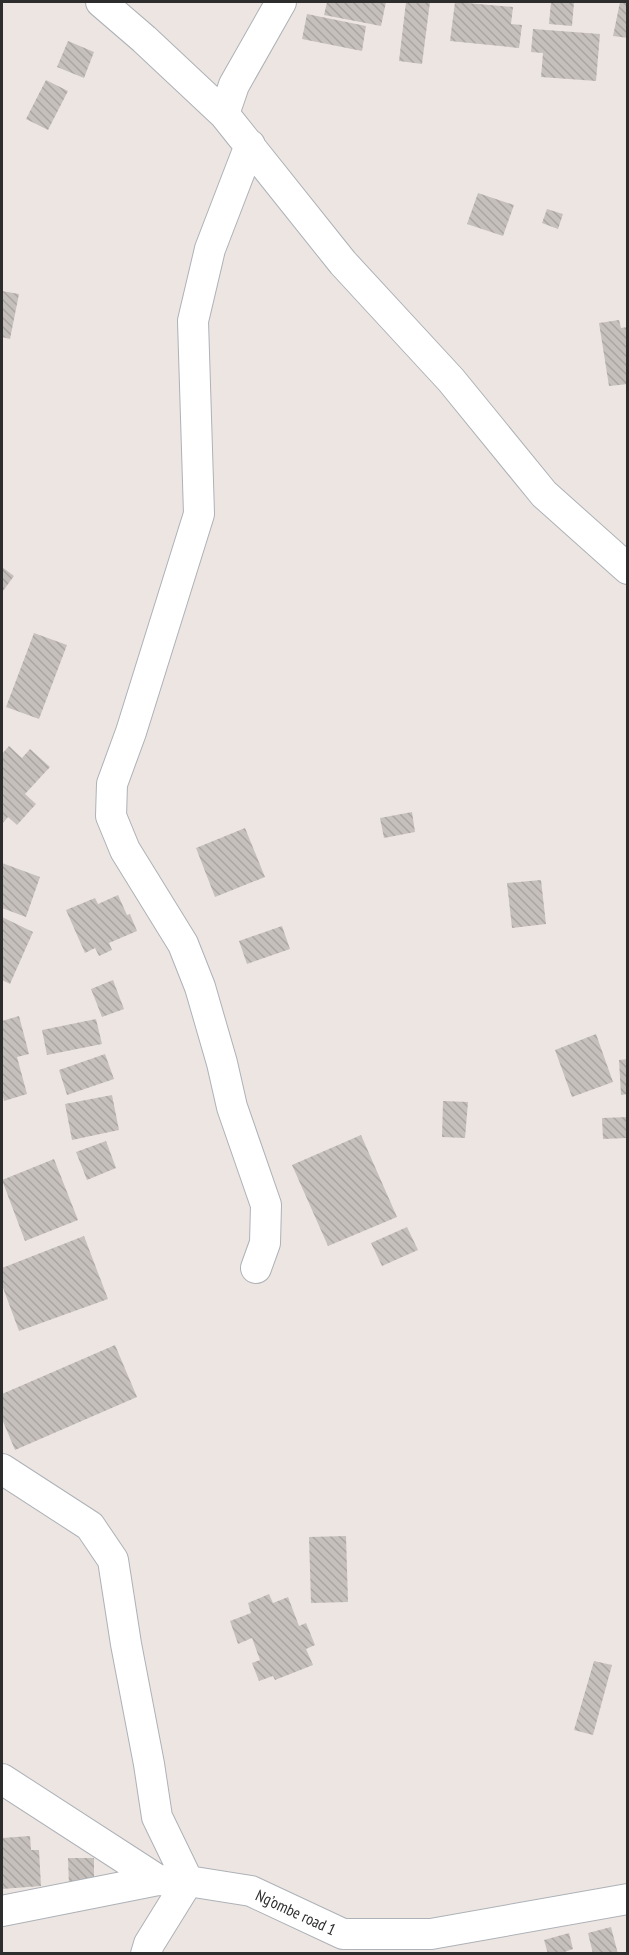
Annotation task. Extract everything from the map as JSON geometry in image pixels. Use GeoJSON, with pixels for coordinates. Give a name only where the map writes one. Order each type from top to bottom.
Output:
{"type":"FeatureCollection","features":[{"type":"Feature","properties":{"kind":"street"},"geometry":{"type":"LineString","coordinates":[[101,2],[224,114],[343,263],[451,380],[544,494],[627,568]]}},
{"type":"Feature","properties":{"kind":"street"},"geometry":{"type":"LineString","coordinates":[[224,114],[234,85],[281,2]]}},
{"type":"Feature","properties":{"kind":"street"},"geometry":{"type":"LineString","coordinates":[[250,145],[210,249],[193,321],[199,514],[158,650],[112,784],[111,816],[124,850],[183,944],[200,987],[232,1107],[266,1205],[265,1242],[256,1268]]}},
{"type":"Feature","properties":{"kind":"street"},"geometry":{"type":"LineString","coordinates":[[2,1469],[90,1526],[113,1560],[157,1817],[188,1881],[149,1944],[146,1953]]}},
{"type":"Feature","properties":{"kind":"street"},"geometry":{"type":"LineString","coordinates":[[2,1779],[158,1880]]}},
{"type":"Feature","properties":{"kind":"street","name":"Ng’ombe road 1"},"geometry":{"type":"LineString","coordinates":[[2,1911],[158,1880],[188,1881],[251,1891],[344,1934],[420,1944],[431,1934],[627,1899]]}},
{"type":"Feature","properties":{"kind":"building"},"geometry":{"type":"Polygon","coordinates":[[[327,2],[386,2],[381,26],[324,15],[327,2]]]}},
{"type":"Feature","properties":{"kind":"building"},"geometry":{"type":"Polygon","coordinates":[[[406,2],[430,2],[422,64],[399,61],[406,2]]]}},
{"type":"Feature","properties":{"kind":"building"},"geometry":{"type":"Polygon","coordinates":[[[455,2],[513,7],[511,24],[522,25],[519,48],[450,41],[455,2]]]}},
{"type":"Feature","properties":{"kind":"building"},"geometry":{"type":"Polygon","coordinates":[[[551,2],[574,2],[572,26],[549,24],[551,2]]]}},
{"type":"Feature","properties":{"kind":"building"},"geometry":{"type":"Polygon","coordinates":[[[620,2],[628,2],[628,38],[613,36],[620,2]]]}},
{"type":"Feature","properties":{"kind":"building"},"geometry":{"type":"Polygon","coordinates":[[[307,14],[366,26],[362,51],[302,39],[307,14]]]}},
{"type":"Feature","properties":{"kind":"building"},"geometry":{"type":"Polygon","coordinates":[[[533,29],[600,34],[596,81],[541,77],[543,53],[531,52],[533,29]]]}},
{"type":"Feature","properties":{"kind":"building"},"geometry":{"type":"Polygon","coordinates":[[[68,41],[94,52],[84,78],[57,67],[68,41]]]}},
{"type":"Feature","properties":{"kind":"building"},"geometry":{"type":"Polygon","coordinates":[[[46,80],[68,91],[48,130],[26,119],[46,80]]]}},
{"type":"Feature","properties":{"kind":"building"},"geometry":{"type":"Polygon","coordinates":[[[478,193],[514,205],[503,236],[467,224],[478,193]]]}},
{"type":"Feature","properties":{"kind":"building"},"geometry":{"type":"Polygon","coordinates":[[[547,209],[563,214],[558,229],[542,223],[547,209]]]}},
{"type":"Feature","properties":{"kind":"building"},"geometry":{"type":"Polygon","coordinates":[[[2,291],[19,294],[10,339],[2,337],[2,291]]]}},
{"type":"Feature","properties":{"kind":"building"},"geometry":{"type":"Polygon","coordinates":[[[619,320],[621,328],[628,327],[628,384],[609,386],[599,323],[619,320]]]}},
{"type":"Feature","properties":{"kind":"building"},"geometry":{"type":"Polygon","coordinates":[[[2,567],[14,576],[3,591],[2,590],[2,567]]]}},
{"type":"Feature","properties":{"kind":"building"},"geometry":{"type":"Polygon","coordinates":[[[34,633],[67,645],[39,719],[6,707],[34,633]]]}},
{"type":"Feature","properties":{"kind":"building"},"geometry":{"type":"Polygon","coordinates":[[[9,746],[22,758],[30,749],[50,767],[25,794],[36,804],[17,825],[8,817],[2,824],[2,754],[9,746]]]}},
{"type":"Feature","properties":{"kind":"building"},"geometry":{"type":"Polygon","coordinates":[[[412,812],[415,832],[384,838],[380,818],[412,812]]]}},
{"type":"Feature","properties":{"kind":"building"},"geometry":{"type":"Polygon","coordinates":[[[245,828],[265,877],[215,897],[196,848],[245,828]]]}},
{"type":"Feature","properties":{"kind":"building"},"geometry":{"type":"Polygon","coordinates":[[[2,863],[40,877],[26,917],[2,908],[2,863]]]}},
{"type":"Feature","properties":{"kind":"building"},"geometry":{"type":"Polygon","coordinates":[[[541,880],[546,924],[512,928],[507,883],[541,880]]]}},
{"type":"Feature","properties":{"kind":"building"},"geometry":{"type":"Polygon","coordinates":[[[118,895],[137,931],[109,943],[112,950],[99,956],[95,948],[85,953],[66,910],[95,898],[98,904],[118,895]]]}},
{"type":"Feature","properties":{"kind":"building"},"geometry":{"type":"Polygon","coordinates":[[[2,917],[33,932],[10,984],[2,980],[2,917]]]}},
{"type":"Feature","properties":{"kind":"building"},"geometry":{"type":"Polygon","coordinates":[[[282,926],[290,949],[247,964],[239,941],[282,926]]]}},
{"type":"Feature","properties":{"kind":"building"},"geometry":{"type":"Polygon","coordinates":[[[113,980],[124,1009],[102,1017],[91,989],[113,980]]]}},
{"type":"Feature","properties":{"kind":"building"},"geometry":{"type":"Polygon","coordinates":[[[19,1016],[29,1054],[17,1057],[27,1094],[4,1101],[2,1021],[19,1016]]]}},
{"type":"Feature","properties":{"kind":"building"},"geometry":{"type":"Polygon","coordinates":[[[96,1019],[102,1044],[47,1055],[42,1030],[96,1019]]]}},
{"type":"Feature","properties":{"kind":"building"},"geometry":{"type":"Polygon","coordinates":[[[596,1034],[613,1082],[572,1097],[555,1050],[596,1034]]]}},
{"type":"Feature","properties":{"kind":"building"},"geometry":{"type":"Polygon","coordinates":[[[105,1054],[114,1079],[67,1095],[59,1070],[105,1054]]]}},
{"type":"Feature","properties":{"kind":"building"},"geometry":{"type":"Polygon","coordinates":[[[628,1059],[628,1094],[621,1095],[619,1060],[628,1059]]]}},
{"type":"Feature","properties":{"kind":"building"},"geometry":{"type":"Polygon","coordinates":[[[112,1095],[119,1130],[72,1140],[65,1104],[112,1095]]]}},
{"type":"Feature","properties":{"kind":"building"},"geometry":{"type":"Polygon","coordinates":[[[443,1101],[468,1102],[465,1138],[442,1137],[443,1101]]]}},
{"type":"Feature","properties":{"kind":"building"},"geometry":{"type":"Polygon","coordinates":[[[628,1117],[628,1138],[603,1139],[602,1118],[628,1117]]]}},
{"type":"Feature","properties":{"kind":"building"},"geometry":{"type":"Polygon","coordinates":[[[361,1135],[397,1217],[328,1246],[292,1165],[361,1135]]]}},
{"type":"Feature","properties":{"kind":"building"},"geometry":{"type":"Polygon","coordinates":[[[106,1141],[116,1168],[87,1180],[76,1152],[106,1141]]]}},
{"type":"Feature","properties":{"kind":"building"},"geometry":{"type":"Polygon","coordinates":[[[54,1159],[78,1220],[25,1241],[2,1180],[54,1159]]]}},
{"type":"Feature","properties":{"kind":"building"},"geometry":{"type":"Polygon","coordinates":[[[407,1227],[418,1250],[382,1266],[371,1243],[407,1227]]]}},
{"type":"Feature","properties":{"kind":"building"},"geometry":{"type":"Polygon","coordinates":[[[84,1236],[108,1299],[19,1331],[2,1285],[2,1268],[84,1236]]]}},
{"type":"Feature","properties":{"kind":"building"},"geometry":{"type":"Polygon","coordinates":[[[115,1345],[137,1397],[15,1450],[2,1419],[2,1394],[115,1345]]]}},
{"type":"Feature","properties":{"kind":"building"},"geometry":{"type":"Polygon","coordinates":[[[346,1536],[348,1602],[311,1603],[309,1537],[346,1536]]]}},
{"type":"Feature","properties":{"kind":"building"},"geometry":{"type":"Polygon","coordinates":[[[269,1594],[273,1603],[288,1597],[299,1626],[306,1623],[315,1645],[306,1649],[313,1665],[275,1680],[273,1676],[259,1681],[252,1663],[260,1660],[252,1638],[238,1644],[230,1621],[251,1613],[248,1603],[269,1594]]]}},
{"type":"Feature","properties":{"kind":"building"},"geometry":{"type":"Polygon","coordinates":[[[594,1661],[612,1665],[593,1735],[574,1730],[594,1661]]]}},
{"type":"Feature","properties":{"kind":"building"},"geometry":{"type":"Polygon","coordinates":[[[30,1836],[31,1850],[39,1850],[41,1886],[2,1889],[2,1838],[30,1836]]]}},
{"type":"Feature","properties":{"kind":"building"},"geometry":{"type":"Polygon","coordinates":[[[68,1858],[94,1858],[94,1886],[69,1886],[68,1858]]]}},
{"type":"Feature","properties":{"kind":"building"},"geometry":{"type":"Polygon","coordinates":[[[611,1927],[618,1954],[593,1954],[588,1933],[611,1927]]]}},
{"type":"Feature","properties":{"kind":"building"},"geometry":{"type":"Polygon","coordinates":[[[569,1933],[573,1949],[559,1954],[548,1954],[544,1940],[569,1933]]]}}]}
